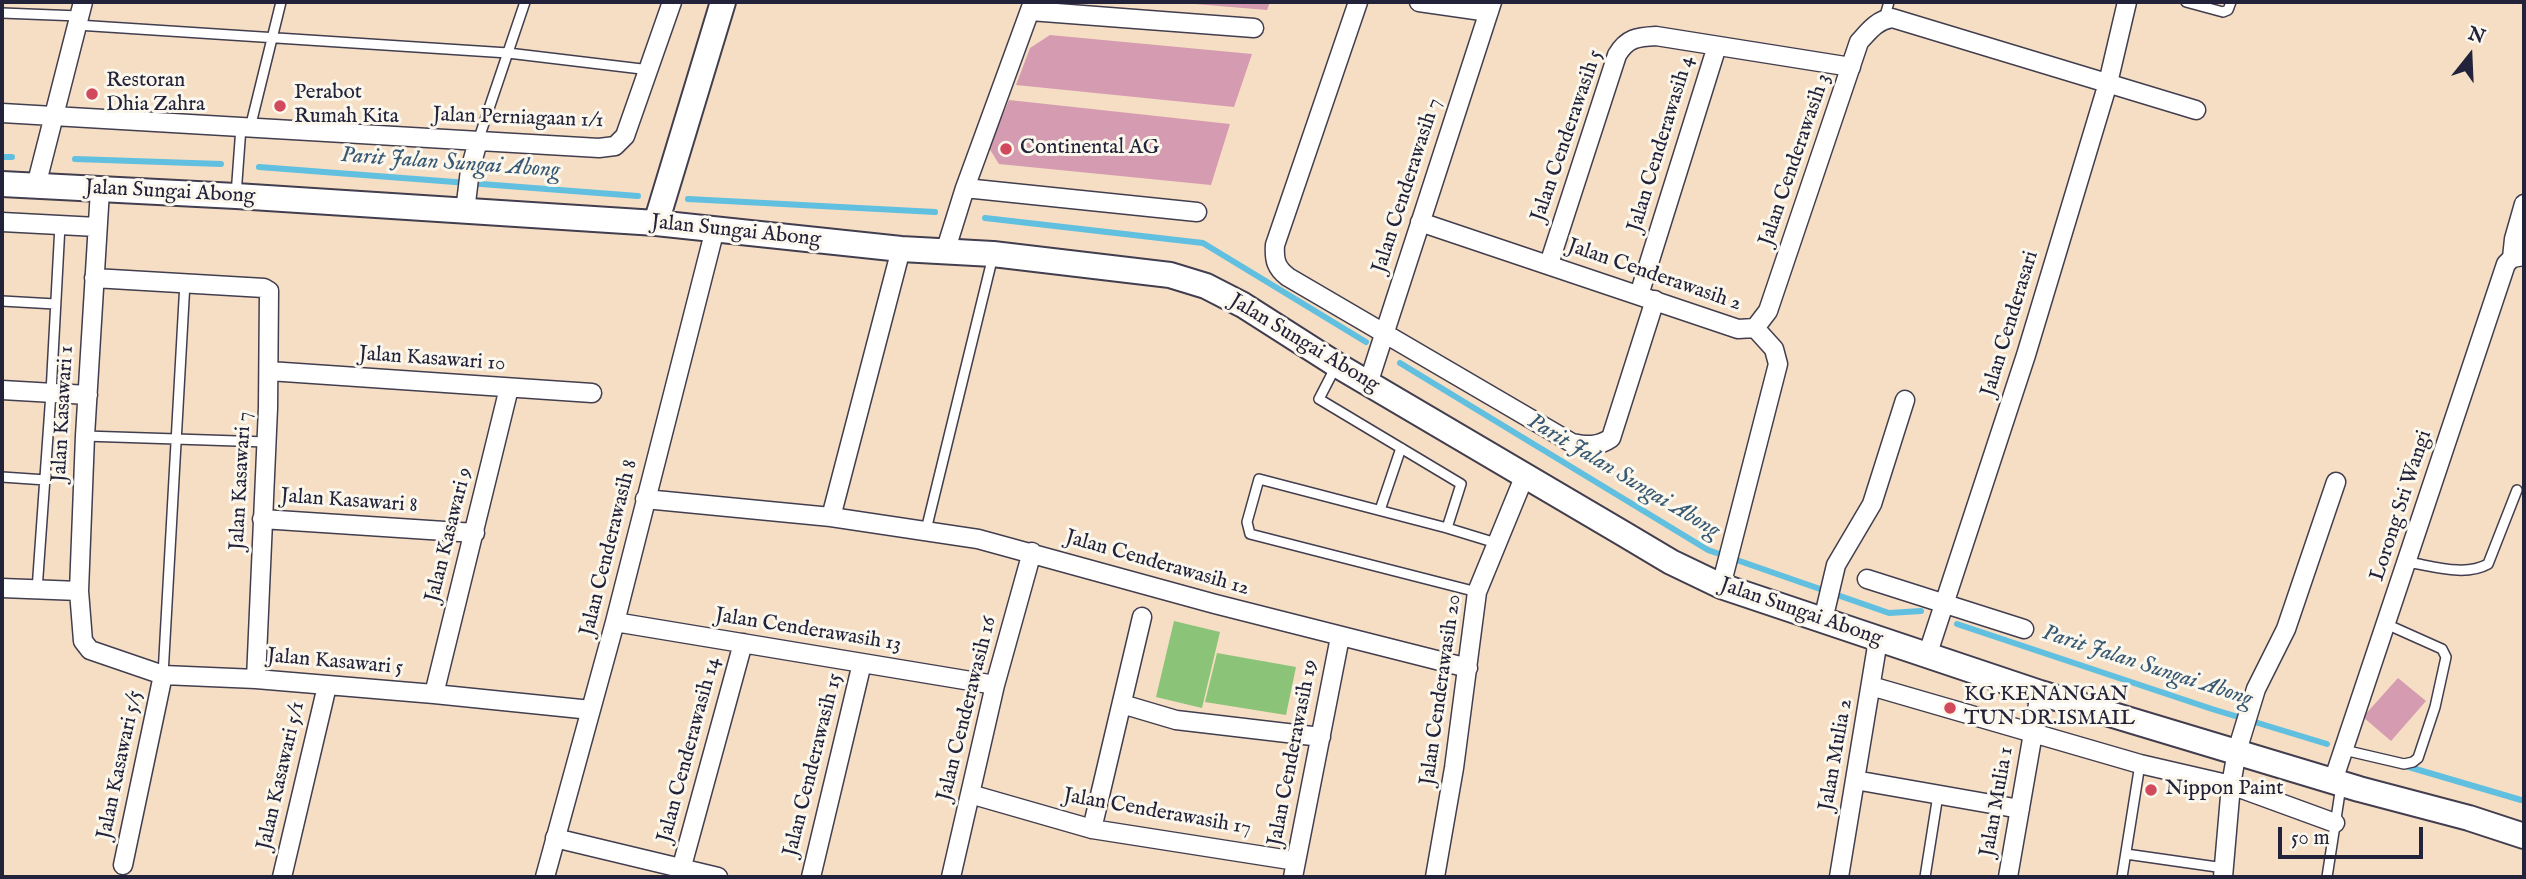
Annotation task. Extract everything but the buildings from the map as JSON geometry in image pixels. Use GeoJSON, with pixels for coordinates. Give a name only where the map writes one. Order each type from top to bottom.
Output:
{"type":"FeatureCollection","features":[{"type":"Feature","properties":{"kind":"street","name":"Jalan Perniagaan 1/1"},"geometry":{"type":"LineString","coordinates":[[2,113],[599,148],[615,146],[625,136],[672,2]]}},
{"type":"Feature","properties":{"kind":"street"},"geometry":{"type":"LineString","coordinates":[[656,223],[723,2]]}},
{"type":"Feature","properties":{"kind":"street"},"geometry":{"type":"LineString","coordinates":[[1358,2],[1275,245],[1274,259],[1278,270],[1288,277],[1385,333]]}},
{"type":"Feature","properties":{"kind":"street"},"geometry":{"type":"LineString","coordinates":[[1419,2],[1490,7]]}},
{"type":"Feature","properties":{"kind":"street","name":"Jalan Cenderasari"},"geometry":{"type":"LineString","coordinates":[[1927,656],[2026,355],[2108,83],[2127,2]]}},
{"type":"Feature","properties":{"kind":"street"},"geometry":{"type":"LineString","coordinates":[[946,252],[965,188],[1031,6],[1254,28]]}},
{"type":"Feature","properties":{"kind":"street","name":"Jalan Cenderawasih 7"},"geometry":{"type":"LineString","coordinates":[[1368,384],[1490,7]]}},
{"type":"Feature","properties":{"kind":"street"},"geometry":{"type":"LineString","coordinates":[[1888,13],[2196,110]]}},
{"type":"Feature","properties":{"kind":"street","name":"Jalan Cenderawasih 3"},"geometry":{"type":"LineString","coordinates":[[1755,328],[1768,311],[1859,43],[1888,13]]}},
{"type":"Feature","properties":{"kind":"street"},"geometry":{"type":"LineString","coordinates":[[36,186],[80,14]]}},
{"type":"Feature","properties":{"kind":"street","name":"Jalan Cenderawasih 5"},"geometry":{"type":"LineString","coordinates":[[1549,264],[1617,55],[1625,43],[1637,37],[1656,36],[1851,67]]}},
{"type":"Feature","properties":{"kind":"street","name":"Jalan Cenderawasih 4"},"geometry":{"type":"LineString","coordinates":[[1385,333],[1572,443],[1586,446],[1602,444],[1611,438],[1717,46]]}},
{"type":"Feature","properties":{"kind":"street"},"geometry":{"type":"LineString","coordinates":[[468,189],[478,141]]}},
{"type":"Feature","properties":{"kind":"street","name":"Jalan Sungai Abong"},"geometry":{"type":"LineString","coordinates":[[2,184],[236,196],[468,189],[656,223],[901,249],[993,254],[1170,275],[1206,286],[1243,305],[1368,384],[1671,562],[1721,586],[2040,693],[2243,730],[2337,782],[2524,836]]}},
{"type":"Feature","properties":{"kind":"street"},"geometry":{"type":"LineString","coordinates":[[965,188],[1197,212]]}},
{"type":"Feature","properties":{"kind":"street","name":"Jalan Kasawari 1"},"geometry":{"type":"LineString","coordinates":[[83,641],[79,591],[85,436],[100,190]]}},
{"type":"Feature","properties":{"kind":"street","name":"Lorong Sri Wangi"},"geometry":{"type":"LineString","coordinates":[[2337,782],[2344,750],[2506,264],[2518,257],[2514,239],[2524,204]]}},
{"type":"Feature","properties":{"kind":"street"},"geometry":{"type":"LineString","coordinates":[[2,222],[97,227]]}},
{"type":"Feature","properties":{"kind":"street","name":"Jalan Cenderawasih 2"},"geometry":{"type":"LineString","coordinates":[[1420,222],[1738,329],[1755,328]]}},
{"type":"Feature","properties":{"kind":"street","name":"Jalan Cenderawasih 8"},"geometry":{"type":"LineString","coordinates":[[545,877],[591,710],[715,229]]}},
{"type":"Feature","properties":{"kind":"street"},"geometry":{"type":"LineString","coordinates":[[831,517],[901,249]]}},
{"type":"Feature","properties":{"kind":"street"},"geometry":{"type":"LineString","coordinates":[[94,278],[185,282]]}},
{"type":"Feature","properties":{"kind":"street","name":"Jalan Kasawari 7"},"geometry":{"type":"LineString","coordinates":[[185,282],[264,288],[271,296],[256,679]]}},
{"type":"Feature","properties":{"kind":"street"},"geometry":{"type":"LineString","coordinates":[[1721,586],[1778,364],[1774,349],[1755,328]]}},
{"type":"Feature","properties":{"kind":"street","name":"Jalan Kasawari 10"},"geometry":{"type":"LineString","coordinates":[[269,371],[592,394]]}},
{"type":"Feature","properties":{"kind":"street","name":"Jalan Kasawari 9"},"geometry":{"type":"LineString","coordinates":[[434,694],[509,388]]}},
{"type":"Feature","properties":{"kind":"street"},"geometry":{"type":"LineString","coordinates":[[2,390],[88,395]]}},
{"type":"Feature","properties":{"kind":"street"},"geometry":{"type":"LineString","coordinates":[[1823,620],[1830,586],[1842,554],[1871,504],[1905,400]]}},
{"type":"Feature","properties":{"kind":"street","name":"Jalan Cenderawasih 20"},"geometry":{"type":"LineString","coordinates":[[1435,877],[1454,768],[1478,592],[1525,475]]}},
{"type":"Feature","properties":{"kind":"street"},"geometry":{"type":"LineString","coordinates":[[2224,873],[2231,785],[2243,730],[2256,689],[2286,629],[2336,482]]}},
{"type":"Feature","properties":{"kind":"street","name":"Jalan Cenderawasih 12"},"geometry":{"type":"LineString","coordinates":[[645,499],[831,517],[926,530],[1032,551],[1077,566],[1340,637],[1468,668]]}},
{"type":"Feature","properties":{"kind":"street","name":"Jalan Kasawari 8"},"geometry":{"type":"LineString","coordinates":[[262,519],[475,533]]}},
{"type":"Feature","properties":{"kind":"street","name":"Jalan Cenderawasih 16"},"geometry":{"type":"LineString","coordinates":[[951,877],[995,685],[1032,551]]}},
{"type":"Feature","properties":{"kind":"street"},"geometry":{"type":"LineString","coordinates":[[1867,579],[2024,629]]}},
{"type":"Feature","properties":{"kind":"street"},"geometry":{"type":"LineString","coordinates":[[2,588],[79,591]]}},
{"type":"Feature","properties":{"kind":"street"},"geometry":{"type":"LineString","coordinates":[[1092,829],[1142,617]]}},
{"type":"Feature","properties":{"kind":"street","name":"Jalan Cenderawasih 13"},"geometry":{"type":"LineString","coordinates":[[614,622],[995,685]]}},
{"type":"Feature","properties":{"kind":"street","name":"Jalan Cenderawasih 19"},"geometry":{"type":"LineString","coordinates":[[1294,869],[1340,637]]}},
{"type":"Feature","properties":{"kind":"street","name":"Jalan Mulia 2"},"geometry":{"type":"LineString","coordinates":[[1839,877],[1878,639]]}},
{"type":"Feature","properties":{"kind":"street","name":"Jalan Kasawari 5"},"geometry":{"type":"LineString","coordinates":[[83,641],[90,650],[163,675],[256,679],[591,710]]}},
{"type":"Feature","properties":{"kind":"street","name":"Jalan Cenderawasih 14"},"geometry":{"type":"LineString","coordinates":[[680,873],[743,643]]}},
{"type":"Feature","properties":{"kind":"street","name":"Jalan Cenderawasih 15"},"geometry":{"type":"LineString","coordinates":[[811,877],[862,663]]}},
{"type":"Feature","properties":{"kind":"street","name":"Jalan Kasawari 5/5"},"geometry":{"type":"LineString","coordinates":[[123,865],[163,675]]}},
{"type":"Feature","properties":{"kind":"street","name":"Jalan Kasawari 5/1"},"geometry":{"type":"LineString","coordinates":[[282,877],[327,686]]}},
{"type":"Feature","properties":{"kind":"street"},"geometry":{"type":"LineString","coordinates":[[1871,686],[2140,764],[2231,785],[2335,822]]}},
{"type":"Feature","properties":{"kind":"street","name":"Jalan Mulia 1"},"geometry":{"type":"LineString","coordinates":[[2008,877],[2040,693]]}},
{"type":"Feature","properties":{"kind":"street"},"geometry":{"type":"LineString","coordinates":[[1122,704],[1176,720],[1321,737]]}},
{"type":"Feature","properties":{"kind":"street"},"geometry":{"type":"LineString","coordinates":[[1855,780],[2020,809]]}},
{"type":"Feature","properties":{"kind":"street","name":"Jalan Cenderawasih 17"},"geometry":{"type":"LineString","coordinates":[[970,794],[1092,829],[1294,869]]}},
{"type":"Feature","properties":{"kind":"street"},"geometry":{"type":"LineString","coordinates":[[555,838],[680,873],[718,877]]}},
{"type":"Feature","properties":{"kind":"lane"},"geometry":{"type":"LineString","coordinates":[[236,196],[246,127],[281,2]]}},
{"type":"Feature","properties":{"kind":"lane"},"geometry":{"type":"LineString","coordinates":[[478,141],[525,2]]}},
{"type":"Feature","properties":{"kind":"lane"},"geometry":{"type":"LineString","coordinates":[[2186,2],[2223,12],[2231,2]]}},
{"type":"Feature","properties":{"kind":"lane"},"geometry":{"type":"LineString","coordinates":[[2,13],[80,14],[273,37],[508,52],[650,70]]}},
{"type":"Feature","properties":{"kind":"lane"},"geometry":{"type":"LineString","coordinates":[[37,590],[60,225]]}},
{"type":"Feature","properties":{"kind":"lane"},"geometry":{"type":"LineString","coordinates":[[926,530],[993,254]]}},
{"type":"Feature","properties":{"kind":"lane"},"geometry":{"type":"LineString","coordinates":[[163,675],[185,282]]}},
{"type":"Feature","properties":{"kind":"lane"},"geometry":{"type":"LineString","coordinates":[[2,301],[55,304]]}},
{"type":"Feature","properties":{"kind":"lane"},"geometry":{"type":"LineString","coordinates":[[1337,365],[1319,399],[1461,484],[1447,528]]}},
{"type":"Feature","properties":{"kind":"lane"},"geometry":{"type":"LineString","coordinates":[[85,436],[267,442]]}},
{"type":"Feature","properties":{"kind":"lane"},"geometry":{"type":"LineString","coordinates":[[1380,510],[1401,448]]}},
{"type":"Feature","properties":{"kind":"lane"},"geometry":{"type":"LineString","coordinates":[[2,477],[46,480]]}},
{"type":"Feature","properties":{"kind":"lane"},"geometry":{"type":"LineString","coordinates":[[1478,592],[1251,534],[1247,528],[1259,479],[1496,543]]}},
{"type":"Feature","properties":{"kind":"lane"},"geometry":{"type":"LineString","coordinates":[[2407,562],[2466,571],[2478,570],[2488,564],[2518,490]]}},
{"type":"Feature","properties":{"kind":"lane"},"geometry":{"type":"LineString","coordinates":[[2344,750],[2404,764],[2418,758],[2435,707],[2446,657],[2442,649],[2386,624]]}},
{"type":"Feature","properties":{"kind":"lane"},"geometry":{"type":"LineString","coordinates":[[2122,877],[2140,764]]}},
{"type":"Feature","properties":{"kind":"lane"},"geometry":{"type":"LineString","coordinates":[[2327,877],[2335,822],[2337,782]]}},
{"type":"Feature","properties":{"kind":"lane"},"geometry":{"type":"LineString","coordinates":[[1924,877],[1938,795]]}},
{"type":"Feature","properties":{"kind":"lane"},"geometry":{"type":"LineString","coordinates":[[2126,854],[2224,873]]}},
{"type":"Feature","properties":{"kind":"green space"},"geometry":{"type":"Polygon","coordinates":[[[1174,621],[1220,632],[1202,708],[1156,697],[1174,621]]]}},
{"type":"Feature","properties":{"kind":"green space"},"geometry":{"type":"Polygon","coordinates":[[[1217,653],[1296,667],[1286,715],[1205,702],[1217,653]]]}},
{"type":"Feature","properties":{"kind":"waterway","name":"Parit Jalan Sungai Abong"},"geometry":{"type":"LineString","coordinates":[[2,157],[12,157]]}},
{"type":"Feature","properties":{"kind":"waterway","name":"Parit Jalan Sungai Abong"},"geometry":{"type":"LineString","coordinates":[[75,159],[221,164]]}},
{"type":"Feature","properties":{"kind":"waterway","name":"Parit Jalan Sungai Abong"},"geometry":{"type":"LineString","coordinates":[[259,167],[638,196]]}},
{"type":"Feature","properties":{"kind":"waterway","name":"Parit Jalan Sungai Abong"},"geometry":{"type":"LineString","coordinates":[[688,199],[935,212]]}},
{"type":"Feature","properties":{"kind":"waterway","name":"Parit Jalan Sungai Abong"},"geometry":{"type":"LineString","coordinates":[[985,218],[1203,243],[1366,342]]}},
{"type":"Feature","properties":{"kind":"waterway","name":"Parit Jalan Sungai Abong"},"geometry":{"type":"LineString","coordinates":[[1400,363],[1708,550],[1889,613],[1921,611]]}},
{"type":"Feature","properties":{"kind":"waterway","name":"Parit Jalan Sungai Abong"},"geometry":{"type":"LineString","coordinates":[[1957,624],[2212,709],[2327,744]]}},
{"type":"Feature","properties":{"kind":"waterway","name":"Parit Jalan Sungai Abong"},"geometry":{"type":"LineString","coordinates":[[2402,765],[2521,800]]}},
{"type":"Feature","properties":{"kind":"place","name":"Restoran Dhia Zahra"},"geometry":{"type":"Point","coordinates":[92,94]}},
{"type":"Feature","properties":{"kind":"place","name":"Perabot Rumah Kita"},"geometry":{"type":"Point","coordinates":[280,106]}},
{"type":"Feature","properties":{"kind":"place","name":"Continental AG"},"geometry":{"type":"Point","coordinates":[1006,149]}},
{"type":"Feature","properties":{"kind":"place","name":"KG KENANGAN TUN DR.ISMAIL"},"geometry":{"type":"Point","coordinates":[1950,708]}},
{"type":"Feature","properties":{"kind":"place","name":"Nippon Paint"},"geometry":{"type":"Point","coordinates":[2151,790]}}]}
